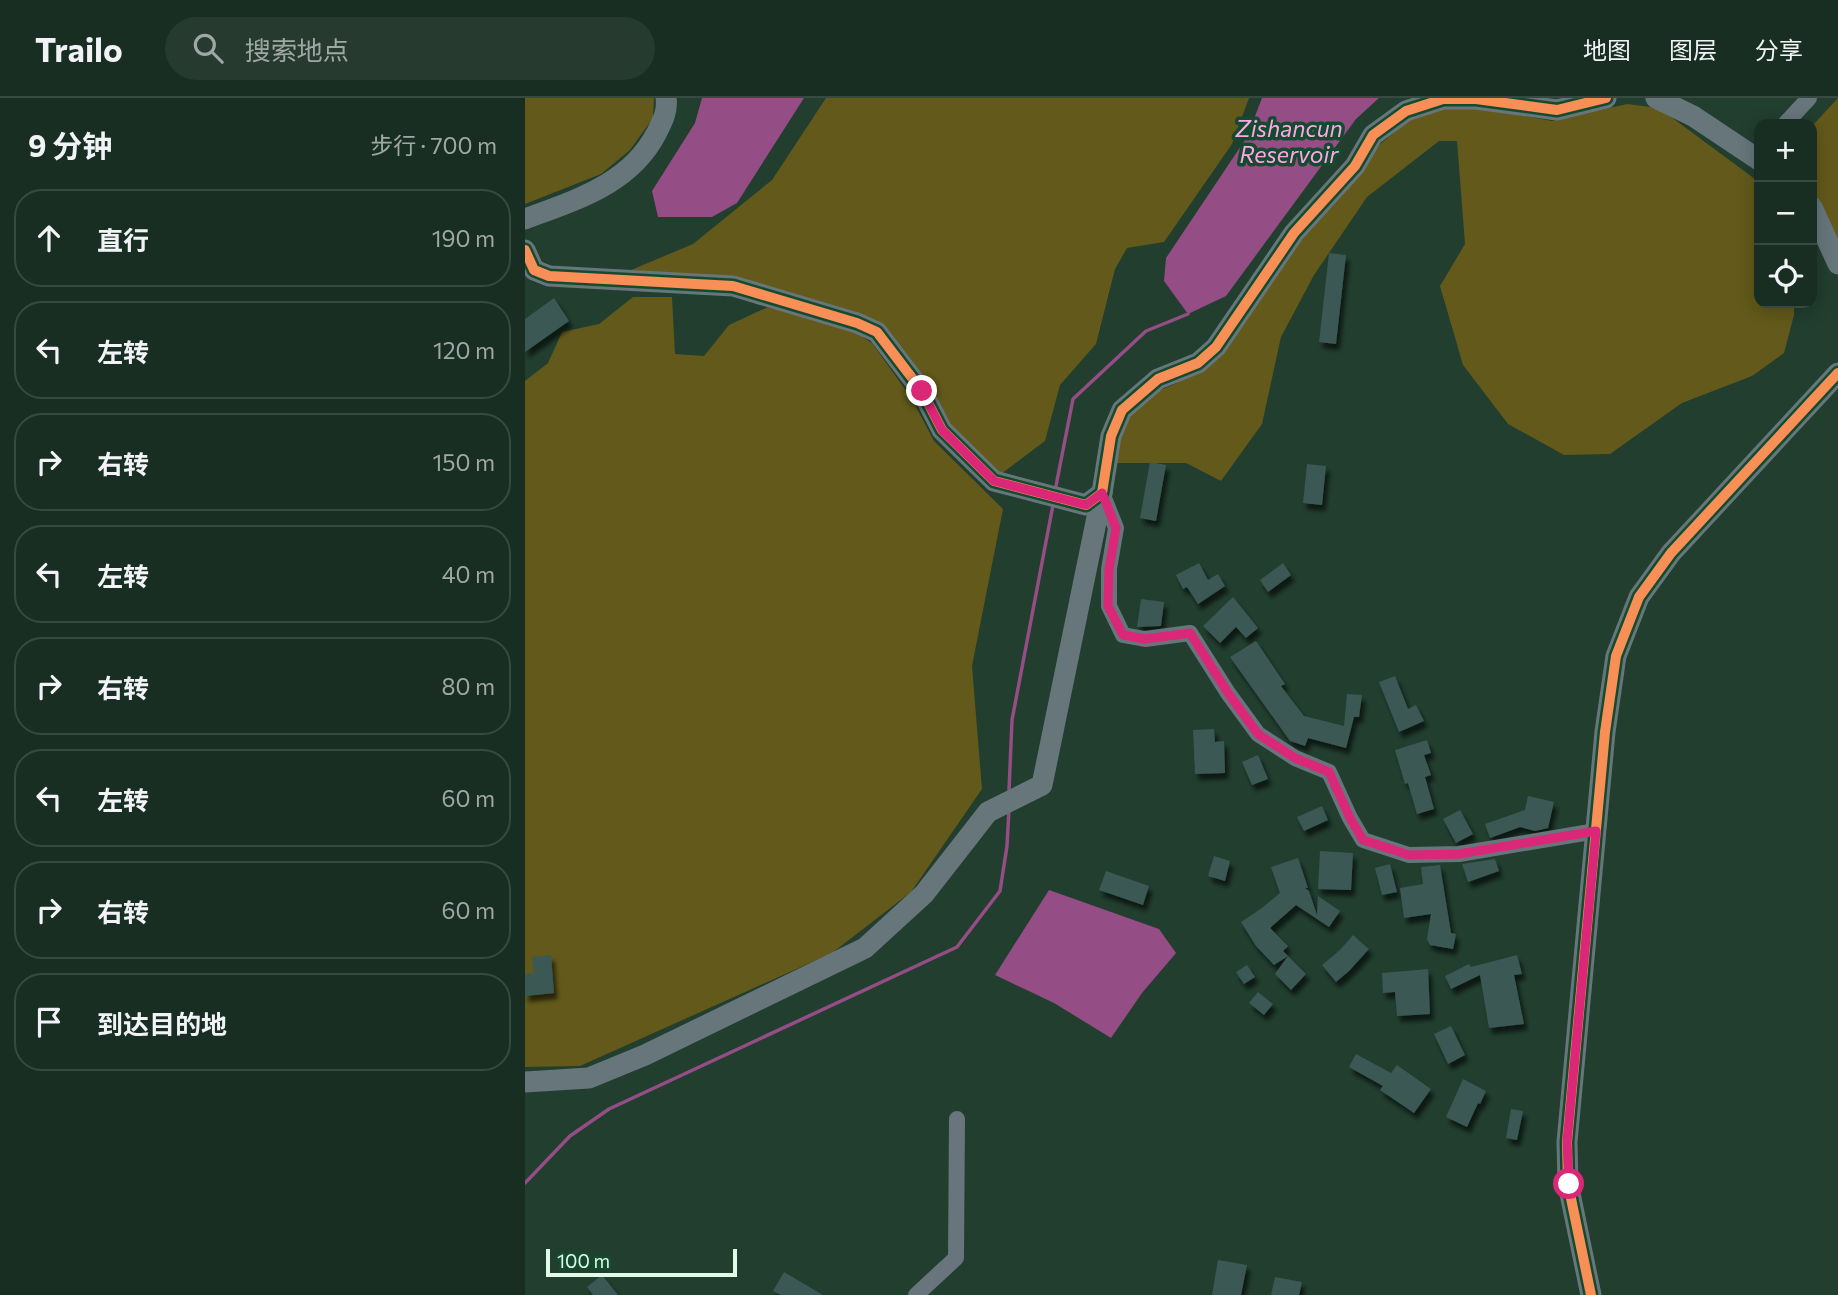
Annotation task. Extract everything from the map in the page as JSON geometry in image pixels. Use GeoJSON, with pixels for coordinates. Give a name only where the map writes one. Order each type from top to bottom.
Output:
{"type":"FeatureCollection","features":[{"type":"Feature","properties":{"kind":"street"},"geometry":{"type":"LineString","coordinates":[[525,219],[593,193],[625,174],[647,150],[667,108],[666,98]]}},
{"type":"Feature","properties":{"kind":"street"},"geometry":{"type":"LineString","coordinates":[[525,1082],[589,1078],[645,1055],[865,948],[924,894],[988,812],[1042,785],[1102,493],[1111,436],[1122,410],[1157,379],[1198,363],[1216,347],[1294,233],[1355,166],[1373,135],[1406,111],[1443,99],[1476,99],[1556,110],[1607,98]]}},
{"type":"Feature","properties":{"kind":"street"},"geometry":{"type":"LineString","coordinates":[[1656,98],[1693,116],[1754,154]]}},
{"type":"Feature","properties":{"kind":"street"},"geometry":{"type":"LineString","coordinates":[[1789,119],[1809,98]]}},
{"type":"Feature","properties":{"kind":"street"},"geometry":{"type":"LineString","coordinates":[[1817,218],[1838,264]]}},
{"type":"Feature","properties":{"kind":"street"},"geometry":{"type":"LineString","coordinates":[[525,250],[534,270],[549,276],[733,286],[857,323],[877,332],[922,391],[942,430],[994,481],[1086,505],[1102,493]]}},
{"type":"Feature","properties":{"kind":"street"},"geometry":{"type":"LineString","coordinates":[[1591,1295],[1569,1184],[1567,1142],[1605,732],[1616,656],[1639,597],[1671,553],[1838,373]]}},
{"type":"Feature","properties":{"kind":"street"},"geometry":{"type":"LineString","coordinates":[[1102,493],[1116,528],[1109,569],[1108,606],[1123,635],[1145,639],[1190,633],[1258,734],[1295,758],[1329,772],[1363,840],[1409,855],[1459,854],[1596,831]]}},
{"type":"Feature","properties":{"kind":"street"},"geometry":{"type":"LineString","coordinates":[[916,1295],[956,1258],[957,1119]]}},
{"type":"Feature","properties":{"kind":"shaded area"},"geometry":{"type":"Polygon","coordinates":[[[525,98],[654,98],[653,118],[630,150],[601,174],[525,204],[525,98]]]}},
{"type":"Feature","properties":{"kind":"shaded area"},"geometry":{"type":"Polygon","coordinates":[[[826,98],[1249,98],[1232,144],[1164,242],[1127,248],[1115,269],[1096,344],[1060,385],[1045,441],[1001,474],[947,427],[875,320],[732,278],[631,270],[693,244],[772,180],[826,98]]]}},
{"type":"Feature","properties":{"kind":"shaded area"},"geometry":{"type":"Polygon","coordinates":[[[1838,98],[1838,242],[1817,202],[1817,121],[1838,98]]]}},
{"type":"Feature","properties":{"kind":"shaded area"},"geometry":{"type":"Polygon","coordinates":[[[1627,104],[1659,108],[1754,178],[1754,308],[1794,308],[1784,353],[1752,376],[1682,403],[1610,454],[1564,455],[1508,424],[1463,365],[1440,286],[1465,244],[1457,141],[1439,141],[1367,197],[1314,275],[1281,337],[1262,424],[1221,481],[1186,463],[1115,463],[1121,421],[1156,392],[1177,383],[1372,151],[1409,120],[1438,109],[1471,106],[1552,121],[1627,104]]]}},
{"type":"Feature","properties":{"kind":"shaded area"},"geometry":{"type":"Polygon","coordinates":[[[633,297],[672,297],[675,354],[704,356],[729,325],[768,307],[847,327],[872,343],[912,399],[934,441],[1003,509],[972,666],[982,789],[911,892],[832,953],[580,1066],[525,1067],[525,381],[548,363],[562,332],[599,324],[633,297]]]}},
{"type":"Feature","properties":{"kind":"water"},"geometry":{"type":"Polygon","coordinates":[[[702,98],[804,98],[737,203],[712,217],[658,217],[652,191],[695,123],[702,98]]]}},
{"type":"Feature","properties":{"kind":"water","name":"Zishancun Reservoir"},"geometry":{"type":"Polygon","coordinates":[[[1262,98],[1379,98],[1356,119],[1226,296],[1188,314],[1164,281],[1166,258],[1247,137],[1262,98]]]}},
{"type":"Feature","properties":{"kind":"water"},"geometry":{"type":"Polygon","coordinates":[[[1049,890],[1159,929],[1176,953],[1142,993],[1111,1038],[1054,1003],[995,975],[1049,890]]]}},
{"type":"Feature","properties":{"kind":"building"},"geometry":{"type":"Polygon","coordinates":[[[1329,253],[1346,255],[1336,344],[1319,342],[1329,253]]]}},
{"type":"Feature","properties":{"kind":"building"},"geometry":{"type":"Polygon","coordinates":[[[554,298],[569,321],[525,352],[525,319],[554,298]]]}},
{"type":"Feature","properties":{"kind":"building"},"geometry":{"type":"Polygon","coordinates":[[[1150,462],[1166,465],[1156,521],[1140,518],[1150,462]]]}},
{"type":"Feature","properties":{"kind":"building"},"geometry":{"type":"Polygon","coordinates":[[[1307,464],[1326,466],[1322,505],[1303,503],[1307,464]]]}},
{"type":"Feature","properties":{"kind":"building"},"geometry":{"type":"Polygon","coordinates":[[[1199,563],[1208,580],[1218,574],[1225,586],[1198,604],[1187,587],[1183,589],[1176,575],[1199,563]]]}},
{"type":"Feature","properties":{"kind":"building"},"geometry":{"type":"Polygon","coordinates":[[[1283,563],[1291,575],[1268,592],[1260,580],[1283,563]]]}},
{"type":"Feature","properties":{"kind":"building"},"geometry":{"type":"Polygon","coordinates":[[[1233,597],[1258,628],[1246,638],[1236,627],[1220,643],[1203,626],[1233,597]]]}},
{"type":"Feature","properties":{"kind":"building"},"geometry":{"type":"Polygon","coordinates":[[[1141,599],[1164,602],[1161,626],[1137,627],[1141,599]]]}},
{"type":"Feature","properties":{"kind":"building"},"geometry":{"type":"Polygon","coordinates":[[[1256,641],[1285,684],[1281,686],[1304,716],[1344,726],[1347,694],[1362,695],[1359,717],[1354,717],[1346,748],[1308,738],[1305,746],[1290,741],[1230,657],[1256,641]]]}},
{"type":"Feature","properties":{"kind":"building"},"geometry":{"type":"Polygon","coordinates":[[[1395,676],[1408,709],[1416,705],[1424,721],[1399,732],[1379,682],[1395,676]]]}},
{"type":"Feature","properties":{"kind":"building"},"geometry":{"type":"Polygon","coordinates":[[[1214,729],[1215,742],[1224,741],[1225,773],[1195,774],[1193,730],[1214,729]]]}},
{"type":"Feature","properties":{"kind":"building"},"geometry":{"type":"Polygon","coordinates":[[[1427,740],[1431,753],[1424,755],[1431,775],[1425,777],[1434,809],[1417,814],[1395,750],[1427,740]]]}},
{"type":"Feature","properties":{"kind":"building"},"geometry":{"type":"Polygon","coordinates":[[[1258,755],[1268,779],[1252,785],[1242,762],[1258,755]]]}},
{"type":"Feature","properties":{"kind":"building"},"geometry":{"type":"Polygon","coordinates":[[[1528,796],[1554,802],[1548,828],[1535,831],[1520,827],[1490,838],[1485,824],[1525,810],[1528,796]]]}},
{"type":"Feature","properties":{"kind":"building"},"geometry":{"type":"Polygon","coordinates":[[[1322,806],[1328,820],[1304,831],[1297,817],[1322,806]]]}},
{"type":"Feature","properties":{"kind":"building"},"geometry":{"type":"Polygon","coordinates":[[[1460,810],[1473,834],[1456,843],[1443,819],[1460,810]]]}},
{"type":"Feature","properties":{"kind":"building"},"geometry":{"type":"Polygon","coordinates":[[[1320,851],[1353,853],[1351,890],[1318,889],[1320,851]]]}},
{"type":"Feature","properties":{"kind":"building"},"geometry":{"type":"Polygon","coordinates":[[[1214,856],[1230,861],[1225,881],[1208,876],[1214,856]]]}},
{"type":"Feature","properties":{"kind":"building"},"geometry":{"type":"Polygon","coordinates":[[[1298,858],[1308,888],[1305,888],[1309,891],[1317,915],[1318,896],[1340,911],[1329,927],[1296,905],[1270,928],[1288,946],[1283,951],[1288,956],[1274,965],[1256,946],[1241,922],[1280,893],[1271,867],[1298,858]]]}},
{"type":"Feature","properties":{"kind":"building"},"geometry":{"type":"Polygon","coordinates":[[[1495,859],[1499,871],[1468,882],[1462,864],[1495,859]]]}},
{"type":"Feature","properties":{"kind":"building"},"geometry":{"type":"Polygon","coordinates":[[[1390,864],[1397,892],[1382,895],[1375,868],[1390,864]]]}},
{"type":"Feature","properties":{"kind":"building"},"geometry":{"type":"Polygon","coordinates":[[[1440,865],[1451,933],[1456,934],[1453,949],[1430,945],[1427,939],[1431,914],[1404,918],[1400,888],[1423,884],[1421,867],[1440,865]]]}},
{"type":"Feature","properties":{"kind":"building"},"geometry":{"type":"Polygon","coordinates":[[[1106,871],[1149,886],[1143,905],[1099,890],[1106,871]]]}},
{"type":"Feature","properties":{"kind":"building"},"geometry":{"type":"Polygon","coordinates":[[[1353,935],[1369,949],[1336,982],[1322,965],[1353,935]]]}},
{"type":"Feature","properties":{"kind":"building"},"geometry":{"type":"Polygon","coordinates":[[[551,955],[554,993],[525,996],[525,974],[534,973],[532,957],[551,955]]]}},
{"type":"Feature","properties":{"kind":"building"},"geometry":{"type":"Polygon","coordinates":[[[1517,955],[1522,974],[1514,975],[1524,1024],[1489,1028],[1480,975],[1451,989],[1445,976],[1469,964],[1471,967],[1517,955]]]}},
{"type":"Feature","properties":{"kind":"building"},"geometry":{"type":"Polygon","coordinates":[[[1288,956],[1306,974],[1291,990],[1275,974],[1288,956]]]}},
{"type":"Feature","properties":{"kind":"building"},"geometry":{"type":"Polygon","coordinates":[[[1247,965],[1255,977],[1244,984],[1236,972],[1247,965]]]}},
{"type":"Feature","properties":{"kind":"building"},"geometry":{"type":"Polygon","coordinates":[[[1428,969],[1430,1014],[1397,1016],[1395,992],[1383,993],[1382,973],[1428,969]]]}},
{"type":"Feature","properties":{"kind":"building"},"geometry":{"type":"Polygon","coordinates":[[[1258,992],[1273,1004],[1264,1015],[1249,1003],[1258,992]]]}},
{"type":"Feature","properties":{"kind":"building"},"geometry":{"type":"Polygon","coordinates":[[[1451,1026],[1465,1055],[1448,1064],[1434,1034],[1451,1026]]]}},
{"type":"Feature","properties":{"kind":"building"},"geometry":{"type":"Polygon","coordinates":[[[1356,1054],[1391,1073],[1397,1065],[1431,1089],[1414,1113],[1380,1090],[1383,1086],[1349,1067],[1356,1054]]]}},
{"type":"Feature","properties":{"kind":"building"},"geometry":{"type":"Polygon","coordinates":[[[1463,1079],[1486,1091],[1467,1127],[1446,1117],[1463,1079]]]}},
{"type":"Feature","properties":{"kind":"building"},"geometry":{"type":"Polygon","coordinates":[[[1511,1109],[1523,1111],[1517,1140],[1506,1138],[1511,1109]]]}},
{"type":"Feature","properties":{"kind":"building"},"geometry":{"type":"Polygon","coordinates":[[[1218,1260],[1247,1265],[1241,1295],[1212,1295],[1218,1260]]]}},
{"type":"Feature","properties":{"kind":"building"},"geometry":{"type":"Polygon","coordinates":[[[784,1272],[823,1295],[781,1295],[773,1291],[784,1272]]]}},
{"type":"Feature","properties":{"kind":"building"},"geometry":{"type":"Polygon","coordinates":[[[602,1275],[618,1295],[593,1295],[587,1287],[602,1275]]]}},
{"type":"Feature","properties":{"kind":"building"},"geometry":{"type":"Polygon","coordinates":[[[1275,1277],[1302,1282],[1299,1295],[1271,1295],[1275,1277]]]}},
{"type":"Feature","properties":{"kind":"waterway"},"geometry":{"type":"LineString","coordinates":[[1055,491],[1073,399],[1146,331],[1188,314]]}},
{"type":"Feature","properties":{"kind":"waterway"},"geometry":{"type":"LineString","coordinates":[[1009,791],[1012,720],[1053,505]]}},
{"type":"Feature","properties":{"kind":"waterway"},"geometry":{"type":"LineString","coordinates":[[525,1183],[570,1136],[609,1109],[957,947],[1000,891],[1009,809]]}},
{"type":"Feature","properties":{"kind":"cycle path"},"geometry":{"type":"LineString","coordinates":[[525,250],[534,270],[549,276],[733,286],[857,323],[877,332],[922,391],[942,430],[994,481],[1086,505],[1102,493],[1111,436],[1122,410],[1158,379],[1198,363],[1216,347],[1294,233],[1355,166],[1373,135],[1406,111],[1443,99],[1476,99],[1557,110],[1606,98]]}},
{"type":"Feature","properties":{"kind":"cycle path"},"geometry":{"type":"LineString","coordinates":[[1591,1295],[1568,1184],[1567,1142],[1605,732],[1616,656],[1639,597],[1671,553],[1838,373]]}},
{"type":"Feature","properties":{"kind":"route"},"geometry":{"type":"LineString","coordinates":[[922,391],[942,430],[994,481],[1086,505],[1102,493],[1116,528],[1109,569],[1108,606],[1123,635],[1145,639],[1190,633],[1258,734],[1295,758],[1329,772],[1363,840],[1409,855],[1459,854],[1596,831],[1567,1142],[1569,1184]]}}]}
